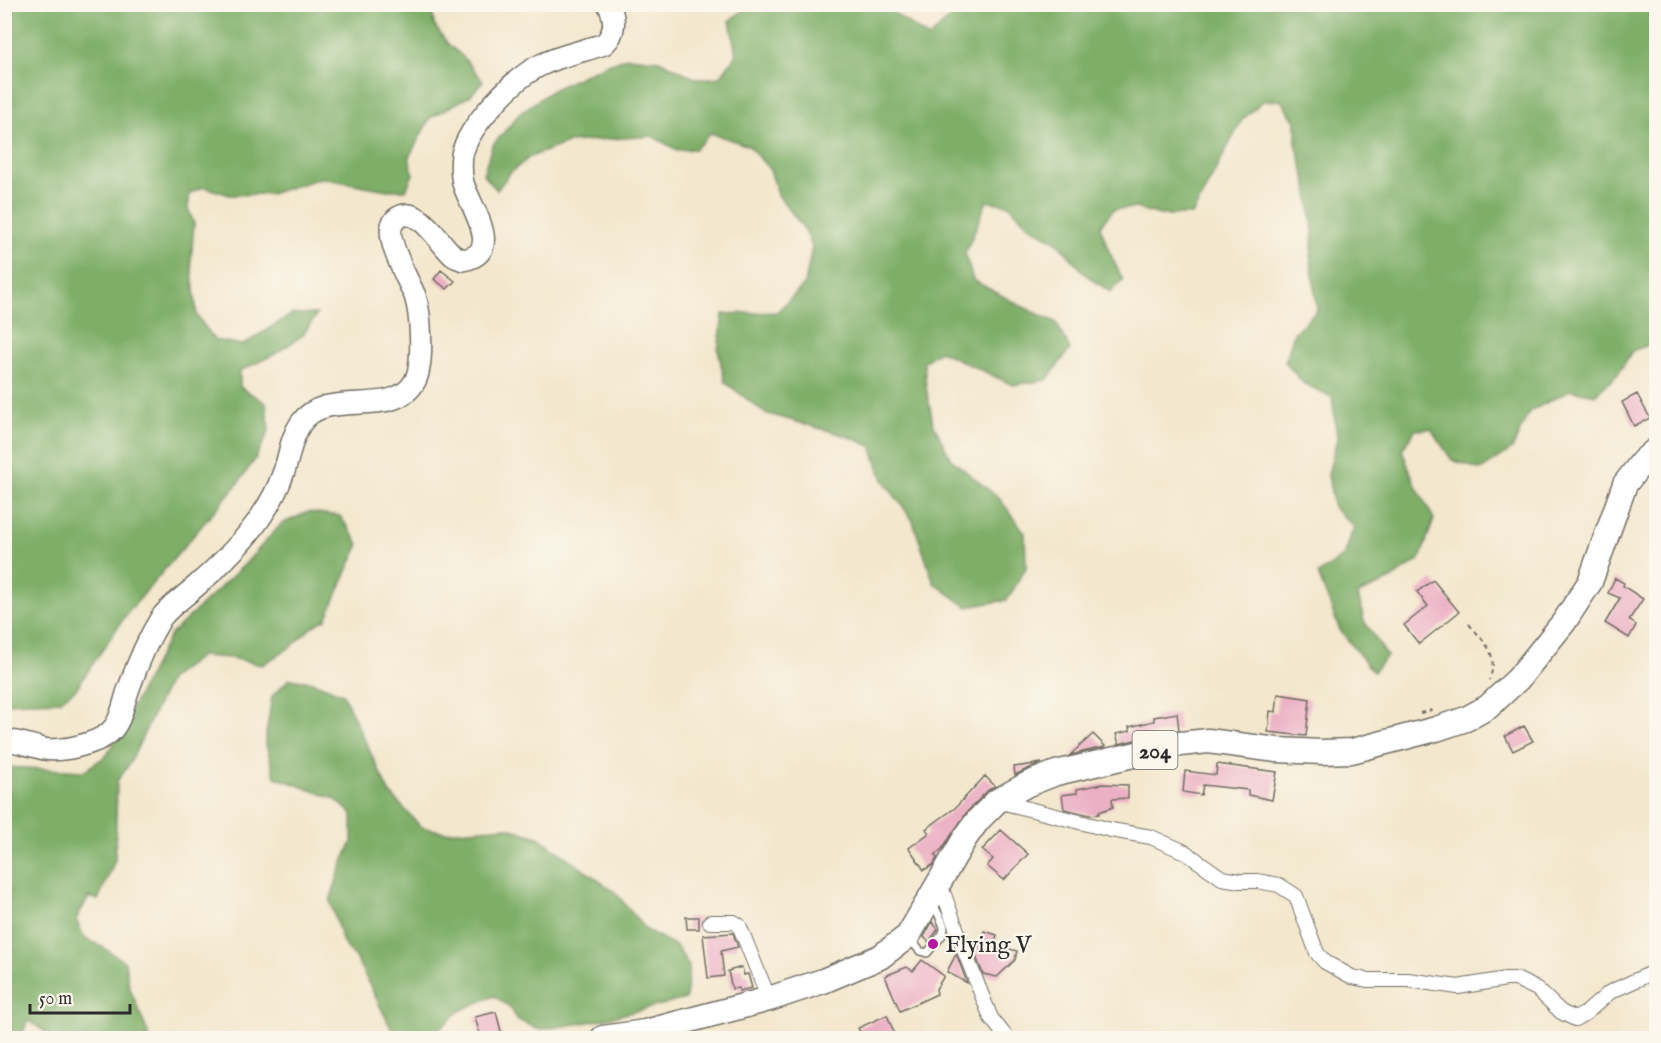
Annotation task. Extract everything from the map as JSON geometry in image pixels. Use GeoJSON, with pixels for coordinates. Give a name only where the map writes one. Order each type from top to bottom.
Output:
{"type":"FeatureCollection","features":[{"type":"Feature","properties":{"kind":"highway","name":"204"},"geometry":{"type":"LineString","coordinates":[[603,1038],[645,1032],[769,999],[823,981],[880,957],[908,936],[971,829],[997,801],[1028,784],[1056,773],[1180,744],[1208,741],[1276,750],[1352,751],[1436,729],[1466,719],[1488,707],[1518,679],[1577,602],[1590,582],[1625,484],[1643,461],[1656,450]]}},
{"type":"Feature","properties":{"kind":"main road"},"geometry":{"type":"LineString","coordinates":[[4,740],[47,749],[92,744],[109,733],[118,723],[140,660],[162,617],[219,565],[260,518],[283,474],[292,436],[303,420],[317,410],[341,403],[362,404],[382,401],[402,395],[409,390],[418,373],[420,322],[415,297],[394,247],[393,222],[402,216],[410,215],[419,219],[454,256],[463,260],[477,254],[483,246],[483,231],[463,184],[462,153],[494,101],[521,78],[542,64],[604,44],[610,39],[613,33],[613,18],[608,4]]}},
{"type":"Feature","properties":{"kind":"street"},"geometry":{"type":"LineString","coordinates":[[997,801],[1111,830],[1151,837],[1185,852],[1222,878],[1279,885],[1296,896],[1317,953],[1325,962],[1352,977],[1367,980],[1408,980],[1458,987],[1516,979],[1537,989],[1560,1012],[1575,1019],[1610,992],[1656,970]]}},
{"type":"Feature","properties":{"kind":"street"},"geometry":{"type":"LineString","coordinates":[[934,889],[967,958],[991,1018],[1007,1038]]}},
{"type":"Feature","properties":{"kind":"street"},"geometry":{"type":"LineString","coordinates":[[710,922],[734,922],[739,925],[769,999]]}},
{"type":"Feature","properties":{"kind":"path"},"geometry":{"type":"LineString","coordinates":[[1469,624],[1491,650],[1493,672],[1488,682]]}},
{"type":"Feature","properties":{"kind":"path"},"geometry":{"type":"LineString","coordinates":[[1414,715],[1433,709]]}},
{"type":"Feature","properties":{"kind":"green space"},"geometry":{"type":"Polygon","coordinates":[[[4,5],[432,5],[434,25],[448,44],[463,57],[483,81],[470,96],[430,118],[409,157],[413,174],[406,190],[387,190],[321,178],[270,194],[230,195],[204,187],[190,193],[188,208],[194,223],[191,261],[197,316],[215,340],[243,345],[292,314],[317,314],[303,335],[275,354],[240,371],[240,387],[266,403],[269,431],[255,459],[239,482],[126,615],[76,689],[59,701],[5,703],[4,5]]]}},
{"type":"Feature","properties":{"kind":"green space"},"geometry":{"type":"Polygon","coordinates":[[[750,5],[883,5],[929,38],[964,5],[1656,5],[1656,342],[1632,351],[1618,374],[1595,395],[1570,390],[1529,412],[1512,449],[1481,470],[1452,460],[1431,429],[1415,430],[1402,450],[1415,484],[1434,519],[1420,559],[1388,581],[1358,594],[1364,621],[1387,656],[1373,672],[1340,630],[1318,574],[1344,556],[1354,526],[1334,508],[1328,475],[1337,438],[1332,397],[1304,384],[1285,362],[1294,333],[1317,310],[1311,261],[1313,231],[1307,185],[1296,143],[1296,123],[1281,100],[1263,101],[1242,120],[1192,215],[1160,215],[1135,208],[1114,209],[1100,226],[1123,280],[1110,292],[1086,275],[1057,242],[1029,226],[1009,205],[987,201],[965,254],[973,280],[1056,322],[1070,349],[1047,380],[1013,385],[940,351],[924,362],[933,423],[951,459],[1000,499],[1025,533],[1026,568],[1007,600],[967,607],[934,583],[912,519],[883,480],[871,446],[847,436],[765,413],[725,382],[718,350],[723,314],[777,312],[805,284],[812,247],[805,230],[778,195],[770,170],[749,146],[711,133],[695,149],[677,150],[652,136],[570,142],[530,157],[510,173],[497,190],[483,174],[492,146],[520,113],[554,89],[603,66],[628,57],[659,60],[697,79],[720,77],[736,55],[730,20],[750,5]]]}},
{"type":"Feature","properties":{"kind":"green space"},"geometry":{"type":"Polygon","coordinates":[[[308,512],[340,516],[359,544],[326,619],[312,627],[291,647],[262,665],[231,658],[201,656],[170,679],[130,763],[117,781],[115,860],[98,900],[89,897],[76,919],[85,939],[101,946],[125,962],[129,986],[150,1038],[54,1038],[28,1020],[21,1038],[5,1038],[5,767],[84,771],[107,755],[170,635],[245,564],[281,524],[308,512]]]}},
{"type":"Feature","properties":{"kind":"green space"},"geometry":{"type":"Polygon","coordinates":[[[289,679],[313,682],[343,694],[389,792],[421,827],[445,832],[506,827],[538,837],[615,892],[645,929],[676,946],[689,966],[686,999],[600,1020],[539,1030],[516,1019],[511,1008],[494,996],[461,1010],[442,1027],[424,1037],[396,1038],[357,960],[343,943],[330,901],[352,842],[352,814],[335,799],[275,777],[265,741],[272,696],[289,679]]]}},
{"type":"Feature","properties":{"kind":"building"},"geometry":{"type":"Polygon","coordinates":[[[441,270],[455,281],[447,289],[434,279],[441,270]]]}},
{"type":"Feature","properties":{"kind":"building"},"geometry":{"type":"Polygon","coordinates":[[[1637,394],[1650,418],[1634,426],[1622,402],[1637,394]]]}},
{"type":"Feature","properties":{"kind":"building"},"geometry":{"type":"Polygon","coordinates":[[[1615,578],[1643,599],[1629,620],[1636,625],[1629,638],[1605,623],[1620,598],[1608,593],[1615,578]]]}},
{"type":"Feature","properties":{"kind":"building"},"geometry":{"type":"Polygon","coordinates":[[[1433,580],[1459,612],[1419,644],[1404,625],[1428,606],[1417,592],[1433,580]]]}},
{"type":"Feature","properties":{"kind":"building"},"geometry":{"type":"Polygon","coordinates":[[[1278,694],[1310,699],[1306,736],[1268,732],[1270,711],[1276,712],[1278,694]]]}},
{"type":"Feature","properties":{"kind":"building"},"geometry":{"type":"Polygon","coordinates":[[[1177,713],[1179,730],[1145,736],[1119,744],[1116,734],[1130,731],[1129,727],[1154,721],[1154,717],[1177,713]]]}},
{"type":"Feature","properties":{"kind":"building"},"geometry":{"type":"Polygon","coordinates":[[[1524,726],[1533,741],[1513,751],[1505,736],[1524,726]]]}},
{"type":"Feature","properties":{"kind":"building"},"geometry":{"type":"Polygon","coordinates":[[[1093,734],[1104,747],[1070,755],[1093,734]]]}},
{"type":"Feature","properties":{"kind":"building"},"geometry":{"type":"Polygon","coordinates":[[[1042,763],[1023,771],[1015,775],[1014,767],[1042,763]]]}},
{"type":"Feature","properties":{"kind":"building"},"geometry":{"type":"Polygon","coordinates":[[[1217,764],[1277,772],[1272,800],[1248,795],[1248,790],[1203,785],[1201,795],[1183,792],[1185,771],[1216,775],[1217,764]]]}},
{"type":"Feature","properties":{"kind":"building"},"geometry":{"type":"Polygon","coordinates":[[[985,776],[995,786],[967,812],[942,849],[935,855],[937,858],[933,865],[924,870],[909,848],[929,833],[926,829],[955,808],[985,776]]]}},
{"type":"Feature","properties":{"kind":"building"},"geometry":{"type":"Polygon","coordinates":[[[1102,784],[1128,785],[1128,798],[1112,799],[1113,807],[1099,814],[1090,815],[1064,809],[1062,795],[1077,793],[1077,789],[1102,784]]]}},
{"type":"Feature","properties":{"kind":"building"},"geometry":{"type":"Polygon","coordinates":[[[1001,830],[1028,854],[1004,880],[987,866],[993,859],[982,850],[1001,830]]]}},
{"type":"Feature","properties":{"kind":"building"},"geometry":{"type":"Polygon","coordinates":[[[686,917],[699,917],[699,929],[687,929],[686,917]]]}},
{"type":"Feature","properties":{"kind":"building"},"geometry":{"type":"Polygon","coordinates":[[[932,922],[938,929],[929,942],[924,937],[932,922]]]}},
{"type":"Feature","properties":{"kind":"building"},"geometry":{"type":"Polygon","coordinates":[[[984,931],[997,935],[994,945],[1017,951],[1015,960],[997,977],[983,974],[972,946],[973,943],[979,946],[984,931]]]}},
{"type":"Feature","properties":{"kind":"building"},"geometry":{"type":"Polygon","coordinates":[[[733,933],[738,947],[721,951],[724,976],[708,978],[703,935],[733,933]]]}},
{"type":"Feature","properties":{"kind":"building"},"geometry":{"type":"Polygon","coordinates":[[[956,954],[959,961],[967,983],[947,972],[956,954]]]}},
{"type":"Feature","properties":{"kind":"building"},"geometry":{"type":"Polygon","coordinates":[[[922,960],[944,976],[936,989],[937,994],[900,1011],[885,976],[907,967],[913,971],[922,960]]]}},
{"type":"Feature","properties":{"kind":"building"},"geometry":{"type":"Polygon","coordinates":[[[742,967],[744,975],[748,974],[752,988],[739,991],[739,988],[732,989],[728,971],[742,967]]]}},
{"type":"Feature","properties":{"kind":"building"},"geometry":{"type":"Polygon","coordinates":[[[496,1012],[502,1035],[481,1038],[475,1017],[496,1012]]]}},
{"type":"Feature","properties":{"kind":"building"},"geometry":{"type":"Polygon","coordinates":[[[887,1015],[895,1035],[889,1038],[863,1038],[858,1028],[887,1015]]]}},
{"type":"Feature","properties":{"kind":"place","name":"Flying V"},"geometry":{"type":"Point","coordinates":[933,944]}}]}
